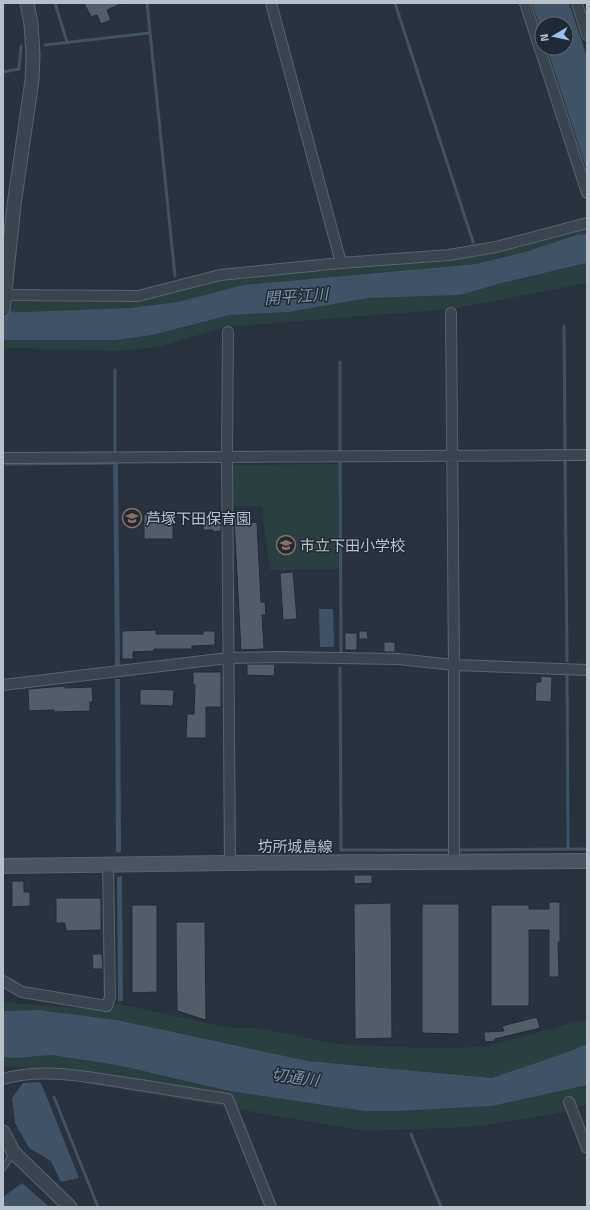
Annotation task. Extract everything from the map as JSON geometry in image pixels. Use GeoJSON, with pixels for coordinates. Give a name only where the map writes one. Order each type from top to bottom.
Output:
{"type":"FeatureCollection","features":[{"type":"Feature","properties":{"kind":"main road","name":"坊所城島線"},"geometry":{"type":"LineString","coordinates":[[3,866],[587,861]]}},
{"type":"Feature","properties":{"kind":"street"},"geometry":{"type":"LineString","coordinates":[[27,3],[31,24],[33,55],[32,80],[14,205],[4,302],[138,296],[220,275],[341,262],[449,255],[496,247],[587,224]]}},
{"type":"Feature","properties":{"kind":"street"},"geometry":{"type":"LineString","coordinates":[[271,3],[341,262]]}},
{"type":"Feature","properties":{"kind":"street"},"geometry":{"type":"LineString","coordinates":[[525,3],[587,193]]}},
{"type":"Feature","properties":{"kind":"street"},"geometry":{"type":"LineString","coordinates":[[577,3],[587,35]]}},
{"type":"Feature","properties":{"kind":"street"},"geometry":{"type":"LineString","coordinates":[[451,313],[453,456],[454,862]]}},
{"type":"Feature","properties":{"kind":"street"},"geometry":{"type":"LineString","coordinates":[[228,332],[227,457],[230,863]]}},
{"type":"Feature","properties":{"kind":"street"},"geometry":{"type":"LineString","coordinates":[[3,458],[587,455]]}},
{"type":"Feature","properties":{"kind":"street"},"geometry":{"type":"LineString","coordinates":[[3,685],[228,658],[280,657],[398,659],[454,665],[587,670]]}},
{"type":"Feature","properties":{"kind":"street"},"geometry":{"type":"LineString","coordinates":[[3,981],[22,992],[107,1006],[110,997],[108,864]]}},
{"type":"Feature","properties":{"kind":"street"},"geometry":{"type":"LineString","coordinates":[[3,1079],[16,1075],[77,1075],[228,1099],[271,1207]]}},
{"type":"Feature","properties":{"kind":"street"},"geometry":{"type":"LineString","coordinates":[[569,1102],[587,1148]]}},
{"type":"Feature","properties":{"kind":"street"},"geometry":{"type":"LineString","coordinates":[[3,1132],[14,1153],[70,1207]]}},
{"type":"Feature","properties":{"kind":"lane"},"geometry":{"type":"LineString","coordinates":[[3,1168],[14,1153]]}},
{"type":"Feature","properties":{"kind":"green space"},"geometry":{"type":"Polygon","coordinates":[[[587,228],[587,234],[576,235],[525,252],[476,264],[243,285],[178,302],[129,308],[23,312],[3,311],[3,302],[140,299],[228,278],[477,255],[587,228]]]}},
{"type":"Feature","properties":{"kind":"green space"},"geometry":{"type":"Polygon","coordinates":[[[587,263],[587,283],[452,309],[226,327],[157,347],[120,351],[3,348],[3,340],[116,340],[152,335],[230,315],[289,312],[369,298],[460,295],[502,283],[587,263]]]}},
{"type":"Feature","properties":{"kind":"green space"},"geometry":{"type":"Polygon","coordinates":[[[338,464],[339,569],[270,570],[262,506],[233,506],[232,465],[338,464]]]}},
{"type":"Feature","properties":{"kind":"green space"},"geometry":{"type":"Polygon","coordinates":[[[3,1002],[107,1010],[116,1004],[225,1027],[264,1029],[336,1044],[424,1048],[483,1047],[587,1020],[587,1044],[492,1078],[308,1061],[117,1020],[39,1010],[3,1011],[3,1002]]]}},
{"type":"Feature","properties":{"kind":"green space"},"geometry":{"type":"Polygon","coordinates":[[[51,1055],[117,1065],[229,1091],[364,1111],[399,1111],[492,1106],[587,1085],[587,1105],[550,1115],[471,1127],[366,1131],[83,1083],[65,1069],[3,1067],[3,1057],[14,1058],[51,1055]]]}},
{"type":"Feature","properties":{"kind":"water"},"geometry":{"type":"Polygon","coordinates":[[[532,3],[569,3],[573,16],[536,16],[532,3]]]}},
{"type":"Feature","properties":{"kind":"water"},"geometry":{"type":"Polygon","coordinates":[[[574,18],[587,57],[587,171],[550,56],[574,56],[574,18]]]}},
{"type":"Feature","properties":{"kind":"water","name":"開平江川"},"geometry":{"type":"Polygon","coordinates":[[[587,234],[587,263],[502,283],[460,295],[369,298],[289,312],[230,315],[152,335],[116,340],[3,340],[3,311],[23,312],[129,308],[178,302],[243,285],[476,264],[525,252],[576,235],[587,234]]]}},
{"type":"Feature","properties":{"kind":"water"},"geometry":{"type":"Polygon","coordinates":[[[113,462],[118,462],[120,665],[115,665],[113,462]]]}},
{"type":"Feature","properties":{"kind":"water"},"geometry":{"type":"Polygon","coordinates":[[[319,609],[333,609],[334,647],[320,647],[319,609]]]}},
{"type":"Feature","properties":{"kind":"water"},"geometry":{"type":"Polygon","coordinates":[[[115,679],[120,679],[121,852],[119,853],[116,852],[115,679]]]}},
{"type":"Feature","properties":{"kind":"water"},"geometry":{"type":"Polygon","coordinates":[[[122,876],[123,1001],[118,1001],[117,877],[122,876]]]}},
{"type":"Feature","properties":{"kind":"water","name":"切通川"},"geometry":{"type":"Polygon","coordinates":[[[39,1010],[117,1020],[308,1061],[492,1078],[587,1044],[587,1085],[492,1106],[399,1111],[364,1111],[229,1091],[117,1065],[51,1055],[14,1058],[3,1057],[3,1011],[39,1010]]]}},
{"type":"Feature","properties":{"kind":"water"},"geometry":{"type":"Polygon","coordinates":[[[40,1082],[79,1178],[61,1182],[51,1161],[29,1148],[15,1123],[12,1098],[23,1083],[40,1082]]]}},
{"type":"Feature","properties":{"kind":"water"},"geometry":{"type":"Polygon","coordinates":[[[22,1183],[49,1207],[3,1207],[3,1197],[22,1183]]]}},
{"type":"Feature","properties":{"kind":"building"},"geometry":{"type":"Polygon","coordinates":[[[84,3],[122,3],[107,10],[111,20],[101,24],[97,15],[91,17],[84,3]]]}},
{"type":"Feature","properties":{"kind":"building"},"geometry":{"type":"Polygon","coordinates":[[[247,509],[248,523],[257,522],[261,602],[265,602],[266,615],[262,615],[264,649],[241,650],[234,517],[236,517],[235,510],[247,509]]]}},
{"type":"Feature","properties":{"kind":"building"},"geometry":{"type":"Polygon","coordinates":[[[144,514],[173,514],[173,539],[144,539],[144,514]]]}},
{"type":"Feature","properties":{"kind":"building"},"geometry":{"type":"Polygon","coordinates":[[[221,517],[221,531],[213,532],[213,530],[203,530],[203,518],[221,517]]]}},
{"type":"Feature","properties":{"kind":"building"},"geometry":{"type":"Polygon","coordinates":[[[293,572],[297,619],[283,620],[280,573],[293,572]]]}},
{"type":"Feature","properties":{"kind":"building"},"geometry":{"type":"Polygon","coordinates":[[[156,630],[156,634],[203,634],[203,631],[215,631],[215,645],[192,646],[192,649],[154,649],[154,651],[133,652],[133,659],[122,659],[122,631],[156,630]]]}},
{"type":"Feature","properties":{"kind":"building"},"geometry":{"type":"Polygon","coordinates":[[[359,631],[367,631],[368,639],[359,639],[359,631]]]}},
{"type":"Feature","properties":{"kind":"building"},"geometry":{"type":"Polygon","coordinates":[[[345,633],[357,633],[357,650],[345,650],[345,633]]]}},
{"type":"Feature","properties":{"kind":"building"},"geometry":{"type":"Polygon","coordinates":[[[384,642],[395,642],[395,652],[384,652],[384,642]]]}},
{"type":"Feature","properties":{"kind":"building"},"geometry":{"type":"Polygon","coordinates":[[[247,664],[275,664],[274,676],[247,675],[247,664]]]}},
{"type":"Feature","properties":{"kind":"building"},"geometry":{"type":"Polygon","coordinates":[[[193,672],[221,672],[221,707],[206,707],[206,738],[186,738],[187,714],[194,714],[195,685],[193,685],[193,672]]]}},
{"type":"Feature","properties":{"kind":"building"},"geometry":{"type":"Polygon","coordinates":[[[541,676],[552,677],[551,702],[535,701],[536,682],[541,682],[541,676]]]}},
{"type":"Feature","properties":{"kind":"building"},"geometry":{"type":"Polygon","coordinates":[[[65,686],[65,688],[92,687],[93,702],[90,702],[90,711],[29,711],[28,689],[65,686]]]}},
{"type":"Feature","properties":{"kind":"building"},"geometry":{"type":"Polygon","coordinates":[[[140,689],[174,690],[173,706],[140,705],[140,689]]]}},
{"type":"Feature","properties":{"kind":"building"},"geometry":{"type":"Polygon","coordinates":[[[354,875],[372,875],[372,883],[354,884],[354,875]]]}},
{"type":"Feature","properties":{"kind":"building"},"geometry":{"type":"Polygon","coordinates":[[[12,881],[24,881],[24,892],[30,892],[30,906],[12,907],[12,881]]]}},
{"type":"Feature","properties":{"kind":"building"},"geometry":{"type":"Polygon","coordinates":[[[56,898],[101,898],[101,930],[66,931],[65,923],[56,923],[56,898]]]}},
{"type":"Feature","properties":{"kind":"building"},"geometry":{"type":"Polygon","coordinates":[[[549,902],[560,902],[560,942],[558,942],[559,977],[549,977],[549,930],[529,930],[529,1006],[491,1006],[491,905],[529,905],[529,909],[549,909],[549,902]]]}},
{"type":"Feature","properties":{"kind":"building"},"geometry":{"type":"Polygon","coordinates":[[[391,903],[392,1038],[355,1039],[354,904],[391,903]]]}},
{"type":"Feature","properties":{"kind":"building"},"geometry":{"type":"Polygon","coordinates":[[[422,904],[459,904],[459,1034],[422,1033],[422,904]]]}},
{"type":"Feature","properties":{"kind":"building"},"geometry":{"type":"Polygon","coordinates":[[[132,905],[157,905],[157,992],[132,993],[132,905]]]}},
{"type":"Feature","properties":{"kind":"building"},"geometry":{"type":"Polygon","coordinates":[[[176,922],[205,922],[206,1020],[177,1011],[176,922]]]}},
{"type":"Feature","properties":{"kind":"building"},"geometry":{"type":"Polygon","coordinates":[[[92,954],[102,954],[103,969],[93,969],[92,954]]]}},
{"type":"Feature","properties":{"kind":"building"},"geometry":{"type":"Polygon","coordinates":[[[537,1017],[540,1028],[495,1039],[495,1041],[485,1042],[484,1032],[504,1031],[502,1026],[537,1017]]]}},
{"type":"Feature","properties":{"kind":"waterway"},"geometry":{"type":"LineString","coordinates":[[55,3],[67,42]]}},
{"type":"Feature","properties":{"kind":"waterway"},"geometry":{"type":"LineString","coordinates":[[147,3],[175,276]]}},
{"type":"Feature","properties":{"kind":"waterway"},"geometry":{"type":"LineString","coordinates":[[395,3],[473,242]]}},
{"type":"Feature","properties":{"kind":"waterway"},"geometry":{"type":"LineString","coordinates":[[45,45],[149,33]]}},
{"type":"Feature","properties":{"kind":"waterway"},"geometry":{"type":"LineString","coordinates":[[3,72],[19,69],[21,46]]}},
{"type":"Feature","properties":{"kind":"waterway"},"geometry":{"type":"LineString","coordinates":[[564,326],[565,449]]}},
{"type":"Feature","properties":{"kind":"waterway"},"geometry":{"type":"LineString","coordinates":[[340,362],[340,452]]}},
{"type":"Feature","properties":{"kind":"waterway"},"geometry":{"type":"LineString","coordinates":[[115,370],[115,453]]}},
{"type":"Feature","properties":{"kind":"waterway"},"geometry":{"type":"LineString","coordinates":[[340,462],[341,652]]}},
{"type":"Feature","properties":{"kind":"waterway"},"geometry":{"type":"LineString","coordinates":[[565,462],[567,661]]}},
{"type":"Feature","properties":{"kind":"waterway"},"geometry":{"type":"LineString","coordinates":[[6,464],[113,463]]}},
{"type":"Feature","properties":{"kind":"waterway"},"geometry":{"type":"LineString","coordinates":[[340,668],[341,850],[450,850]]}},
{"type":"Feature","properties":{"kind":"waterway"},"geometry":{"type":"LineString","coordinates":[[567,676],[568,849]]}},
{"type":"Feature","properties":{"kind":"waterway"},"geometry":{"type":"LineString","coordinates":[[460,850],[587,849]]}},
{"type":"Feature","properties":{"kind":"waterway"},"geometry":{"type":"LineString","coordinates":[[54,1097],[98,1207]]}},
{"type":"Feature","properties":{"kind":"waterway"},"geometry":{"type":"LineString","coordinates":[[411,1134],[441,1207]]}},
{"type":"Feature","properties":{"kind":"place","name":"芦塚下田保育園"},"geometry":{"type":"Point","coordinates":[132,518]}},
{"type":"Feature","properties":{"kind":"place","name":"市立下田小学校"},"geometry":{"type":"Point","coordinates":[286,545]}}]}
